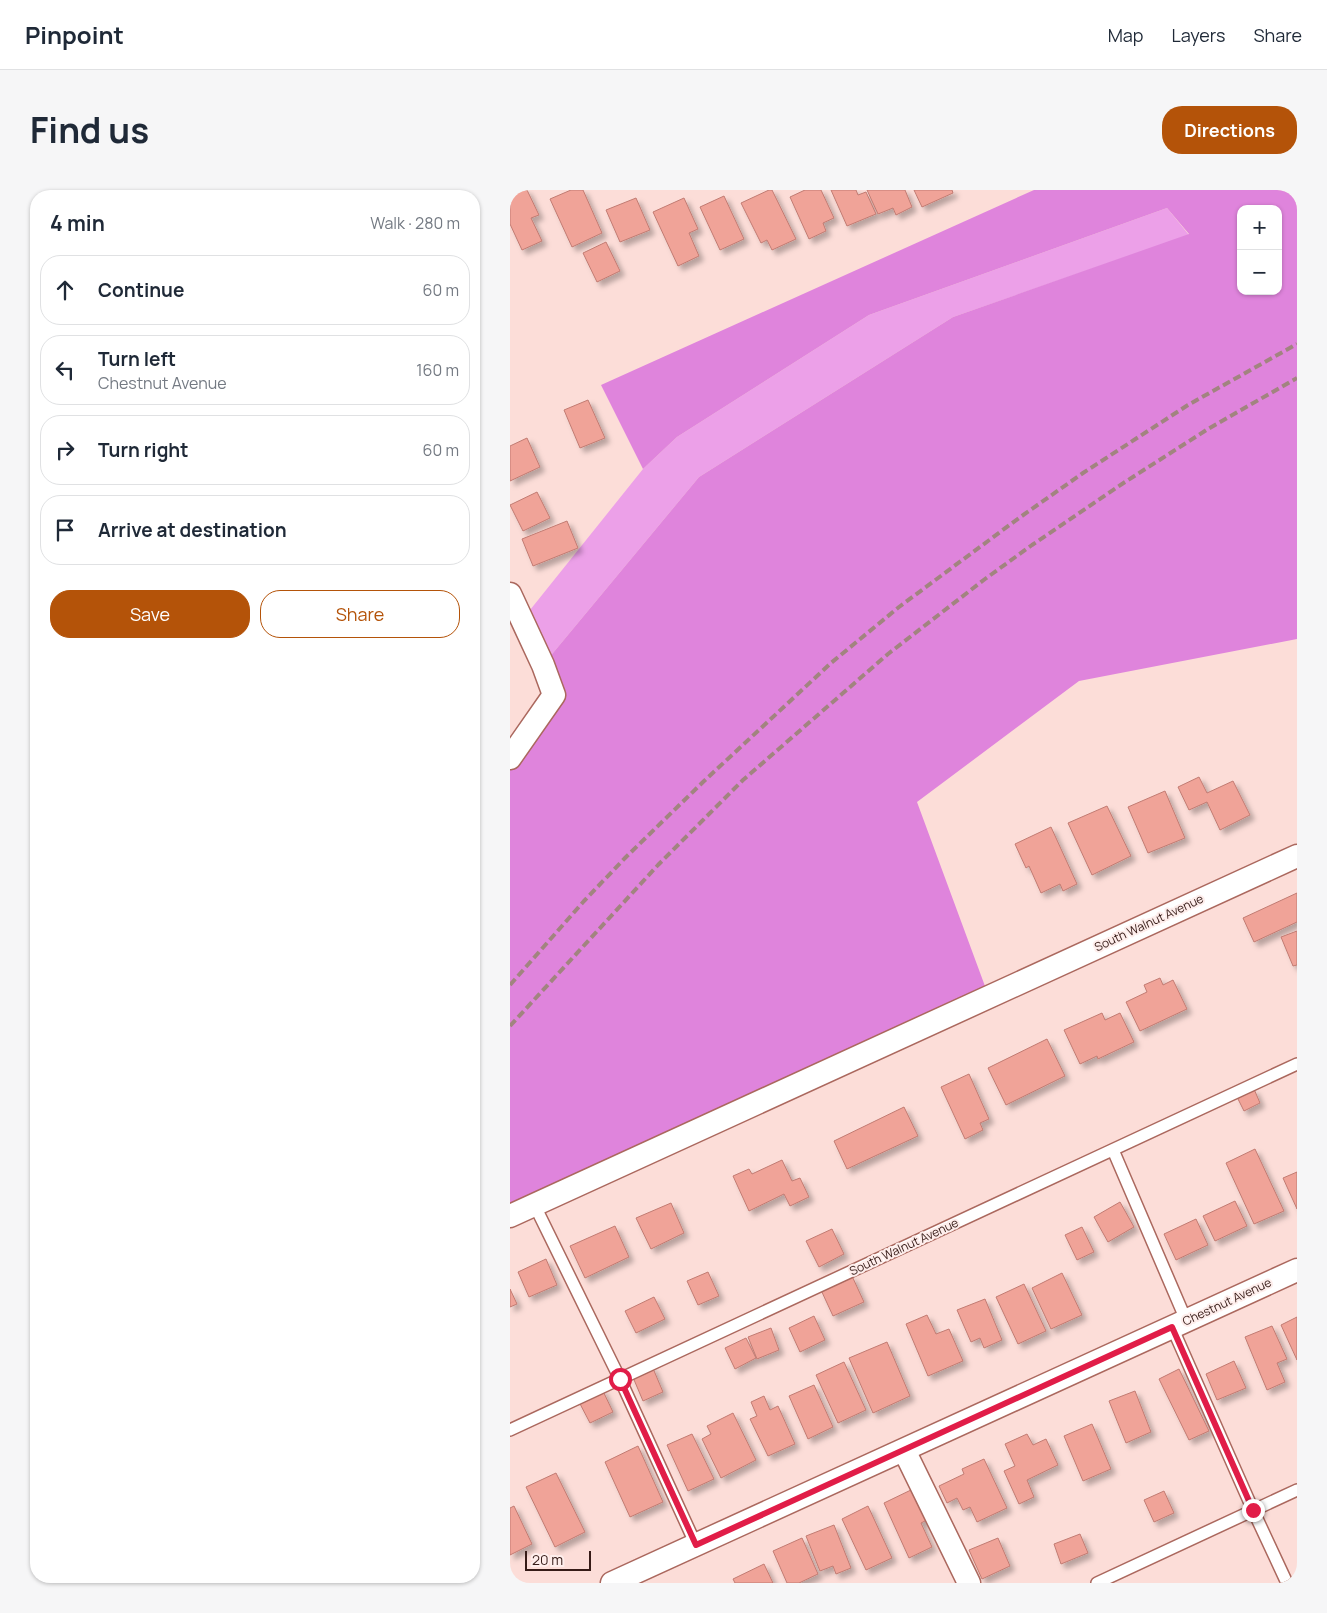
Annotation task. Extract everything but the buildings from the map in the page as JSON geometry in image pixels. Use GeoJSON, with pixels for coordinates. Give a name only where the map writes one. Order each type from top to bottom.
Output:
{"type":"FeatureCollection","features":[{"type":"Feature","properties":{"kind":"street"},"geometry":{"type":"LineString","coordinates":[[510,594],[543,665],[554,695],[510,758]]}},
{"type":"Feature","properties":{"kind":"street","name":"South Walnut Avenue"},"geometry":{"type":"LineString","coordinates":[[510,1216],[1297,856]]}},
{"type":"Feature","properties":{"kind":"street","name":"Chestnut Avenue"},"geometry":{"type":"LineString","coordinates":[[612,1583],[1297,1270]]}},
{"type":"Feature","properties":{"kind":"street"},"geometry":{"type":"LineString","coordinates":[[904,1450],[969,1583]]}},
{"type":"Feature","properties":{"kind":"lane","name":"South Walnut Avenue"},"geometry":{"type":"LineString","coordinates":[[510,1430],[1297,1064]]}},
{"type":"Feature","properties":{"kind":"lane"},"geometry":{"type":"LineString","coordinates":[[1113,1150],[1179,1324],[1253,1510],[1287,1583]]}},
{"type":"Feature","properties":{"kind":"lane"},"geometry":{"type":"LineString","coordinates":[[534,1204],[620,1379],[696,1545]]}},
{"type":"Feature","properties":{"kind":"lane"},"geometry":{"type":"LineString","coordinates":[[1097,1583],[1297,1490]]}},
{"type":"Feature","properties":{"kind":"shaded area"},"geometry":{"type":"Polygon","coordinates":[[[1034,190],[1297,190],[1297,639],[1079,681],[917,802],[989,997],[510,1216],[510,758],[554,695],[543,665],[699,477],[953,317],[1189,234],[1167,208],[869,315],[677,437],[643,469],[601,385],[1034,190]]]}},
{"type":"Feature","properties":{"kind":"shaded area"},"geometry":{"type":"Polygon","coordinates":[[[1167,208],[1189,235],[953,317],[699,477],[543,665],[522,620],[643,469],[677,437],[869,315],[1167,208]]]}},
{"type":"Feature","properties":{"kind":"railway"},"geometry":{"type":"LineString","coordinates":[[510,985],[584,901],[703,782],[831,663],[899,607],[1083,473],[1188,405],[1297,344]]}},
{"type":"Feature","properties":{"kind":"railway"},"geometry":{"type":"LineString","coordinates":[[510,1026],[658,865],[743,780],[888,654],[985,579],[1125,482],[1208,429],[1297,378]]}},
{"type":"Feature","properties":{"kind":"route"},"geometry":{"type":"LineString","coordinates":[[620,1379],[696,1545],[1172,1327],[1253,1510]]}}]}
